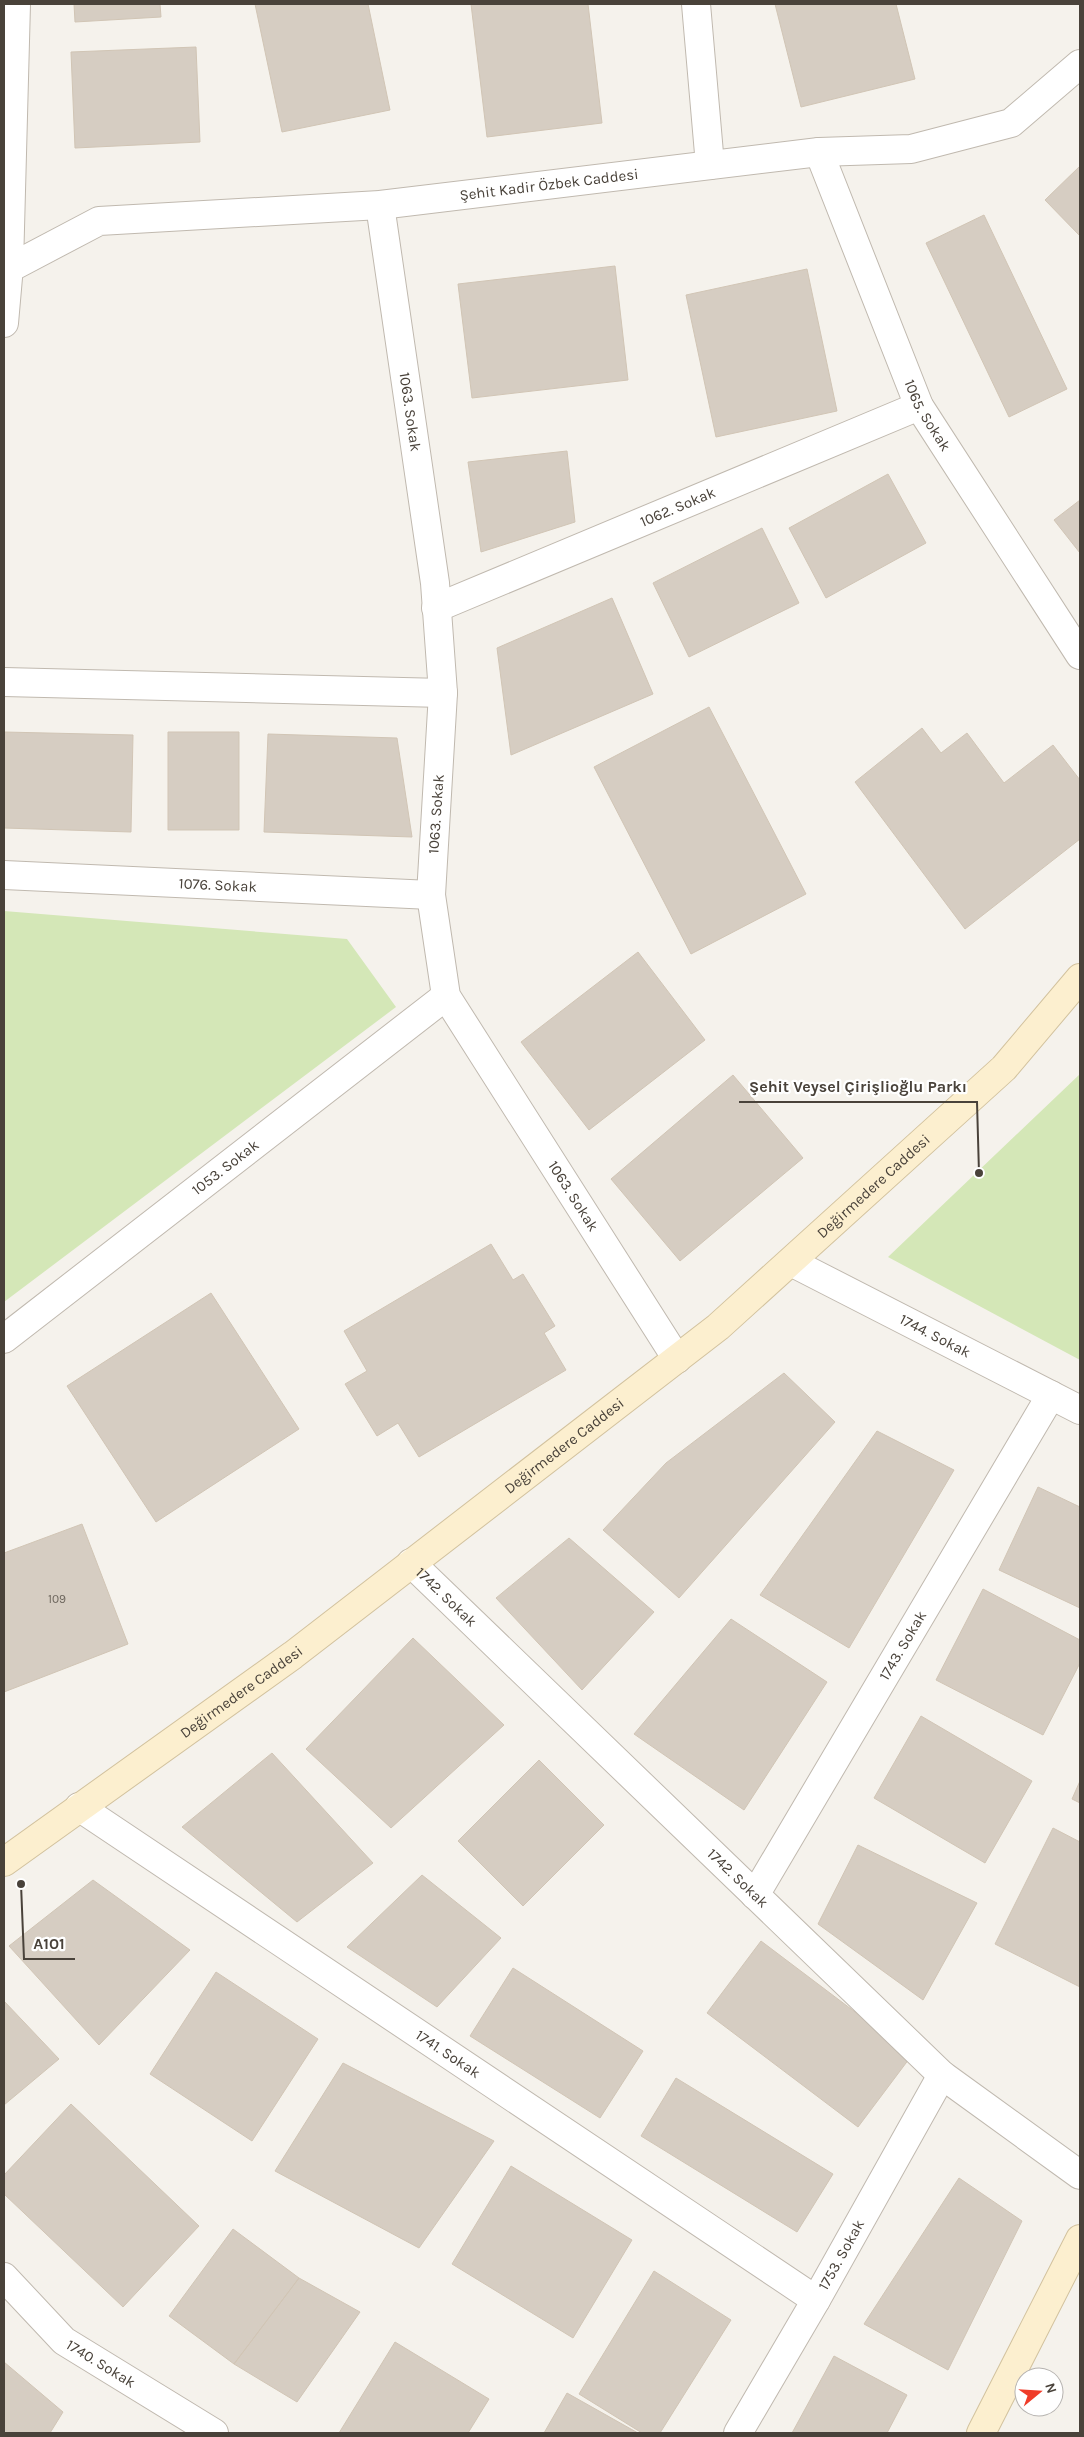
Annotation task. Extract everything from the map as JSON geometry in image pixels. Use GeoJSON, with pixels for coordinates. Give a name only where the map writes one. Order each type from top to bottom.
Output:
{"type":"FeatureCollection","features":[{"type":"Feature","properties":{"kind":"street"},"geometry":{"type":"LineString","coordinates":[[4,323],[16,4]]}},
{"type":"Feature","properties":{"kind":"street"},"geometry":{"type":"LineString","coordinates":[[696,4],[710,165]]}},
{"type":"Feature","properties":{"kind":"street","name":"Şehit Kadir Özbek Caddesi"},"geometry":{"type":"LineString","coordinates":[[6,268],[99,221],[380,206],[819,152],[911,149],[1011,123],[1080,64]]}},
{"type":"Feature","properties":{"kind":"street","name":"1065. Sokak"},"geometry":{"type":"LineString","coordinates":[[819,152],[919,406],[1080,655]]}},
{"type":"Feature","properties":{"kind":"street","name":"1063. Sokak"},"geometry":{"type":"LineString","coordinates":[[380,206],[435,583],[443,693],[430,894],[446,996],[677,1359]]}},
{"type":"Feature","properties":{"kind":"street","name":"1062. Sokak"},"geometry":{"type":"LineString","coordinates":[[436,608],[919,406]]}},
{"type":"Feature","properties":{"kind":"street"},"geometry":{"type":"LineString","coordinates":[[4,682],[443,693]]}},
{"type":"Feature","properties":{"kind":"street","name":"1076. Sokak"},"geometry":{"type":"LineString","coordinates":[[4,876],[430,894]]}},
{"type":"Feature","properties":{"kind":"street","name":"Değirmedere Caddesi"},"geometry":{"type":"LineString","coordinates":[[4,1862],[293,1655],[718,1327],[1004,1068],[1080,978]]}},
{"type":"Feature","properties":{"kind":"street","name":"1053. Sokak"},"geometry":{"type":"LineString","coordinates":[[4,1339],[446,996]]}},
{"type":"Feature","properties":{"kind":"street","name":"1744. Sokak"},"geometry":{"type":"LineString","coordinates":[[791,1262],[1080,1410]]}},
{"type":"Feature","properties":{"kind":"street","name":"1743. Sokak"},"geometry":{"type":"LineString","coordinates":[[755,1895],[1051,1395]]}},
{"type":"Feature","properties":{"kind":"street","name":"1742. Sokak"},"geometry":{"type":"LineString","coordinates":[[412,1563],[942,2075],[1080,2175]]}},
{"type":"Feature","properties":{"kind":"street","name":"1741. Sokak"},"geometry":{"type":"LineString","coordinates":[[79,1808],[816,2300]]}},
{"type":"Feature","properties":{"kind":"street","name":"1753. Sokak"},"geometry":{"type":"LineString","coordinates":[[738,2433],[816,2300],[942,2075]]}},
{"type":"Feature","properties":{"kind":"street"},"geometry":{"type":"LineString","coordinates":[[980,2433],[1080,2239]]}},
{"type":"Feature","properties":{"kind":"street","name":"1740. Sokak"},"geometry":{"type":"LineString","coordinates":[[4,2277],[64,2341],[214,2433]]}},
{"type":"Feature","properties":{"kind":"green space"},"geometry":{"type":"Polygon","coordinates":[[[4,911],[347,939],[396,1007],[4,1302],[4,911]]]}},
{"type":"Feature","properties":{"kind":"green space"},"geometry":{"type":"Polygon","coordinates":[[[1080,1074],[1080,1360],[888,1257],[1080,1074]]]}},
{"type":"Feature","properties":{"kind":"building"},"geometry":{"type":"Polygon","coordinates":[[[74,4],[160,4],[161,17],[75,22],[74,4]]]}},
{"type":"Feature","properties":{"kind":"building"},"geometry":{"type":"Polygon","coordinates":[[[255,4],[368,4],[390,110],[282,132],[255,4]]]}},
{"type":"Feature","properties":{"kind":"building"},"geometry":{"type":"Polygon","coordinates":[[[471,4],[588,4],[602,123],[487,137],[471,4]]]}},
{"type":"Feature","properties":{"kind":"building"},"geometry":{"type":"Polygon","coordinates":[[[775,4],[896,4],[915,79],[801,107],[775,4]]]}},
{"type":"Feature","properties":{"kind":"building"},"geometry":{"type":"Polygon","coordinates":[[[196,47],[200,142],[75,148],[71,52],[196,47]]]}},
{"type":"Feature","properties":{"kind":"building"},"geometry":{"type":"Polygon","coordinates":[[[1080,166],[1080,236],[1045,200],[1080,166]]]}},
{"type":"Feature","properties":{"kind":"building"},"geometry":{"type":"Polygon","coordinates":[[[984,215],[1067,389],[1009,417],[926,243],[984,215]]]}},
{"type":"Feature","properties":{"kind":"building"},"geometry":{"type":"Polygon","coordinates":[[[615,266],[628,380],[472,398],[458,284],[615,266]]]}},
{"type":"Feature","properties":{"kind":"building"},"geometry":{"type":"Polygon","coordinates":[[[807,269],[837,411],[716,437],[686,295],[807,269]]]}},
{"type":"Feature","properties":{"kind":"building"},"geometry":{"type":"Polygon","coordinates":[[[567,451],[575,522],[481,552],[468,462],[567,451]]]}},
{"type":"Feature","properties":{"kind":"building"},"geometry":{"type":"Polygon","coordinates":[[[888,474],[926,543],[826,598],[789,528],[888,474]]]}},
{"type":"Feature","properties":{"kind":"building"},"geometry":{"type":"Polygon","coordinates":[[[1080,500],[1080,553],[1054,520],[1080,500]]]}},
{"type":"Feature","properties":{"kind":"building"},"geometry":{"type":"Polygon","coordinates":[[[762,528],[799,603],[689,657],[653,583],[762,528]]]}},
{"type":"Feature","properties":{"kind":"building"},"geometry":{"type":"Polygon","coordinates":[[[612,598],[653,694],[511,755],[497,648],[612,598]]]}},
{"type":"Feature","properties":{"kind":"building"},"geometry":{"type":"Polygon","coordinates":[[[709,707],[806,894],[691,954],[594,767],[709,707]]]}},
{"type":"Feature","properties":{"kind":"building"},"geometry":{"type":"Polygon","coordinates":[[[922,728],[941,753],[967,733],[1004,783],[1053,745],[1080,780],[1080,839],[965,929],[855,782],[922,728]]]}},
{"type":"Feature","properties":{"kind":"building"},"geometry":{"type":"Polygon","coordinates":[[[4,732],[133,735],[131,832],[4,828],[4,732]]]}},
{"type":"Feature","properties":{"kind":"building"},"geometry":{"type":"Polygon","coordinates":[[[168,732],[239,732],[239,830],[168,830],[168,732]]]}},
{"type":"Feature","properties":{"kind":"building"},"geometry":{"type":"Polygon","coordinates":[[[268,734],[397,738],[412,837],[264,832],[268,734]]]}},
{"type":"Feature","properties":{"kind":"building"},"geometry":{"type":"Polygon","coordinates":[[[638,952],[705,1040],[589,1130],[521,1042],[638,952]]]}},
{"type":"Feature","properties":{"kind":"building"},"geometry":{"type":"Polygon","coordinates":[[[733,1075],[803,1158],[680,1261],[611,1179],[733,1075]]]}},
{"type":"Feature","properties":{"kind":"building"},"geometry":{"type":"Polygon","coordinates":[[[491,1244],[513,1280],[523,1274],[555,1326],[544,1333],[566,1370],[419,1457],[398,1423],[377,1436],[345,1384],[367,1371],[344,1331],[491,1244]]]}},
{"type":"Feature","properties":{"kind":"building"},"geometry":{"type":"Polygon","coordinates":[[[211,1293],[299,1429],[156,1522],[67,1386],[211,1293]]]}},
{"type":"Feature","properties":{"kind":"building"},"geometry":{"type":"Polygon","coordinates":[[[784,1373],[835,1422],[679,1598],[603,1530],[666,1463],[784,1373]]]}},
{"type":"Feature","properties":{"kind":"building"},"geometry":{"type":"Polygon","coordinates":[[[877,1431],[954,1470],[849,1648],[760,1595],[877,1431]]]}},
{"type":"Feature","properties":{"kind":"building"},"geometry":{"type":"Polygon","coordinates":[[[1038,1487],[1080,1507],[1080,1608],[999,1570],[1038,1487]]]}},
{"type":"Feature","properties":{"kind":"building"},"geometry":{"type":"Polygon","coordinates":[[[82,1524],[128,1644],[4,1692],[4,1553],[82,1524]]]}},
{"type":"Feature","properties":{"kind":"building"},"geometry":{"type":"Polygon","coordinates":[[[569,1538],[654,1612],[582,1690],[496,1598],[569,1538]]]}},
{"type":"Feature","properties":{"kind":"building"},"geometry":{"type":"Polygon","coordinates":[[[983,1589],[1080,1640],[1080,1663],[1043,1735],[936,1680],[983,1589]]]}},
{"type":"Feature","properties":{"kind":"building"},"geometry":{"type":"Polygon","coordinates":[[[731,1619],[827,1682],[744,1810],[634,1734],[731,1619]]]}},
{"type":"Feature","properties":{"kind":"building"},"geometry":{"type":"Polygon","coordinates":[[[413,1638],[504,1725],[391,1828],[306,1749],[413,1638]]]}},
{"type":"Feature","properties":{"kind":"building"},"geometry":{"type":"Polygon","coordinates":[[[921,1716],[1032,1781],[985,1863],[874,1798],[921,1716]]]}},
{"type":"Feature","properties":{"kind":"building"},"geometry":{"type":"Polygon","coordinates":[[[272,1753],[373,1863],[297,1922],[182,1827],[272,1753]]]}},
{"type":"Feature","properties":{"kind":"building"},"geometry":{"type":"Polygon","coordinates":[[[539,1760],[604,1825],[523,1906],[458,1841],[539,1760]]]}},
{"type":"Feature","properties":{"kind":"building"},"geometry":{"type":"Polygon","coordinates":[[[1080,1781],[1080,1803],[1072,1799],[1080,1781]]]}},
{"type":"Feature","properties":{"kind":"building"},"geometry":{"type":"Polygon","coordinates":[[[1053,1828],[1080,1842],[1080,1987],[995,1944],[1053,1828]]]}},
{"type":"Feature","properties":{"kind":"building"},"geometry":{"type":"Polygon","coordinates":[[[858,1845],[977,1903],[923,2000],[818,1924],[858,1845]]]}},
{"type":"Feature","properties":{"kind":"building"},"geometry":{"type":"Polygon","coordinates":[[[422,1875],[501,1938],[437,2007],[347,1947],[422,1875]]]}},
{"type":"Feature","properties":{"kind":"building"},"geometry":{"type":"Polygon","coordinates":[[[93,1880],[190,1950],[99,2045],[9,1946],[93,1880]]]}},
{"type":"Feature","properties":{"kind":"building"},"geometry":{"type":"Polygon","coordinates":[[[761,1941],[912,2055],[858,2127],[707,2013],[761,1941]]]}},
{"type":"Feature","properties":{"kind":"building"},"geometry":{"type":"Polygon","coordinates":[[[513,1968],[643,2051],[600,2118],[470,2036],[513,1968]]]}},
{"type":"Feature","properties":{"kind":"building"},"geometry":{"type":"Polygon","coordinates":[[[216,1972],[318,2039],[252,2141],[150,2074],[216,1972]]]}},
{"type":"Feature","properties":{"kind":"building"},"geometry":{"type":"Polygon","coordinates":[[[4,2001],[59,2059],[4,2105],[4,2001]]]}},
{"type":"Feature","properties":{"kind":"building"},"geometry":{"type":"Polygon","coordinates":[[[343,2063],[494,2141],[419,2248],[275,2171],[343,2063]]]}},
{"type":"Feature","properties":{"kind":"building"},"geometry":{"type":"Polygon","coordinates":[[[676,2078],[833,2174],[797,2232],[641,2136],[676,2078]]]}},
{"type":"Feature","properties":{"kind":"building"},"geometry":{"type":"Polygon","coordinates":[[[71,2104],[199,2226],[123,2307],[4,2194],[4,2175],[71,2104]]]}},
{"type":"Feature","properties":{"kind":"building"},"geometry":{"type":"Polygon","coordinates":[[[511,2166],[632,2240],[573,2338],[452,2264],[511,2166]]]}},
{"type":"Feature","properties":{"kind":"building"},"geometry":{"type":"Polygon","coordinates":[[[959,2178],[1022,2221],[948,2370],[864,2324],[959,2178]]]}},
{"type":"Feature","properties":{"kind":"building"},"geometry":{"type":"Polygon","coordinates":[[[233,2229],[299,2278],[234,2364],[169,2316],[233,2229]]]}},
{"type":"Feature","properties":{"kind":"building"},"geometry":{"type":"Polygon","coordinates":[[[654,2271],[731,2320],[660,2433],[642,2433],[579,2394],[654,2271]]]}},
{"type":"Feature","properties":{"kind":"building"},"geometry":{"type":"Polygon","coordinates":[[[299,2278],[360,2312],[297,2402],[234,2364],[299,2278]]]}},
{"type":"Feature","properties":{"kind":"building"},"geometry":{"type":"Polygon","coordinates":[[[395,2342],[489,2399],[468,2433],[339,2433],[395,2342]]]}},
{"type":"Feature","properties":{"kind":"building"},"geometry":{"type":"Polygon","coordinates":[[[834,2356],[907,2395],[887,2433],[792,2433],[834,2356]]]}},
{"type":"Feature","properties":{"kind":"building"},"geometry":{"type":"Polygon","coordinates":[[[4,2362],[63,2412],[50,2433],[4,2433],[4,2362]]]}},
{"type":"Feature","properties":{"kind":"building"},"geometry":{"type":"Polygon","coordinates":[[[567,2393],[638,2433],[544,2433],[567,2393]]]}},
{"type":"Feature","properties":{"kind":"place","name":"Şehit Veysel Çirişlioğlu Parkı"},"geometry":{"type":"Point","coordinates":[979,1173]}},
{"type":"Feature","properties":{"kind":"place","name":"A101"},"geometry":{"type":"Point","coordinates":[21,1884]}}]}
